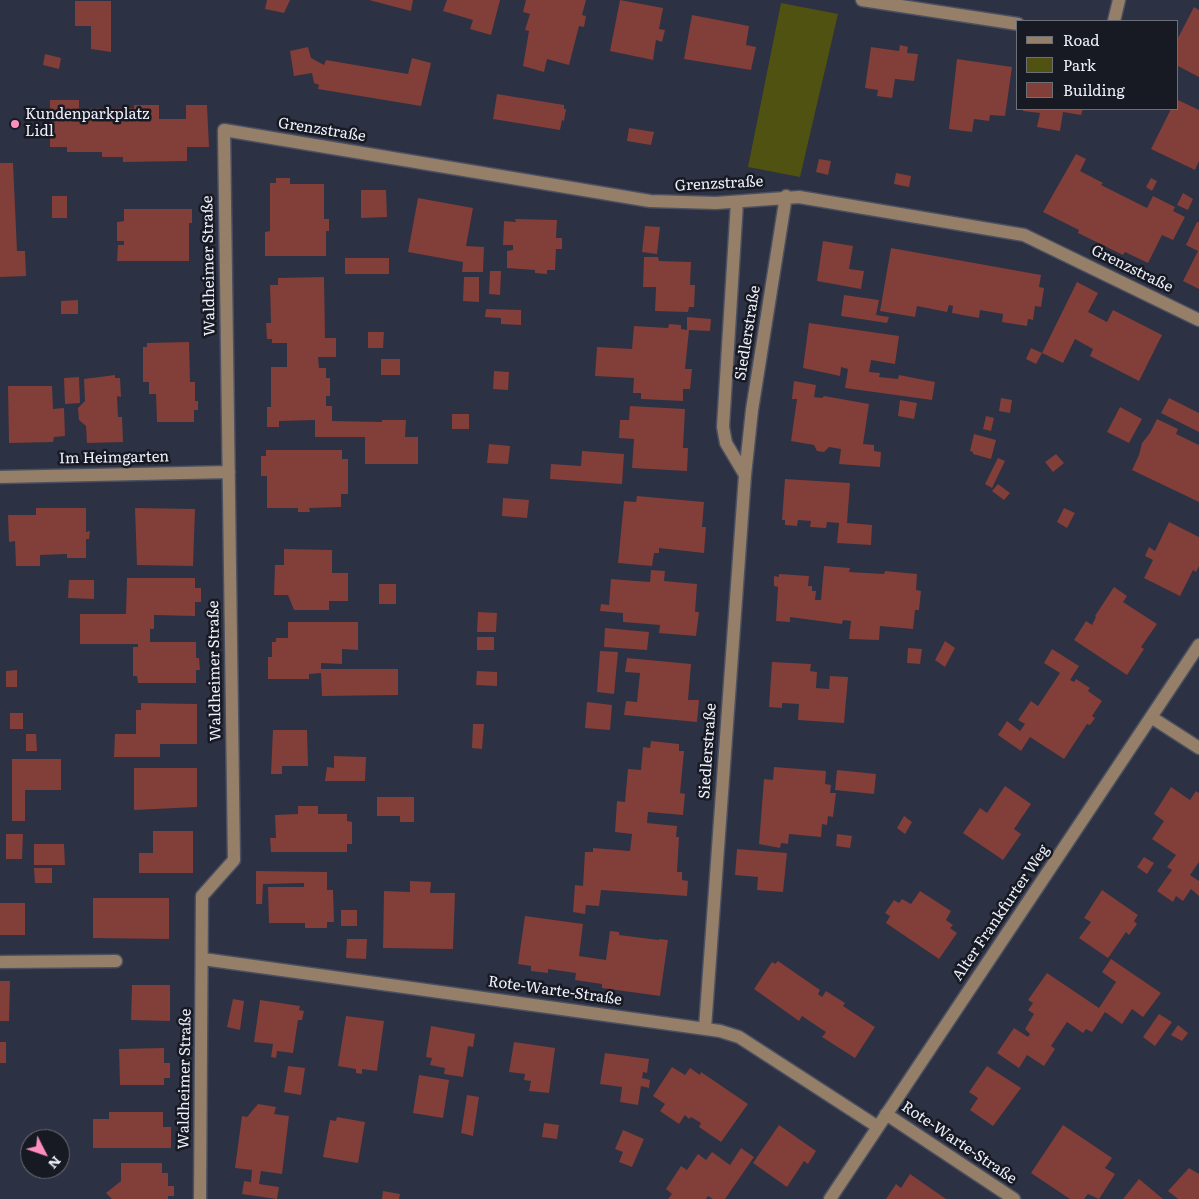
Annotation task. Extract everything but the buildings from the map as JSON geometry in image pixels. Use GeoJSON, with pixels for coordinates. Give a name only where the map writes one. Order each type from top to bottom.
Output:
{"type":"FeatureCollection","features":[{"type":"Feature","properties":{"kind":"street"},"geometry":{"type":"LineString","coordinates":[[862,0],[1016,24]]}},
{"type":"Feature","properties":{"kind":"street"},"geometry":{"type":"LineString","coordinates":[[1114,20],[1119,0]]}},
{"type":"Feature","properties":{"kind":"street","name":"Grenzstraße"},"geometry":{"type":"LineString","coordinates":[[224,130],[650,201],[676,203],[737,202],[786,196],[1024,235],[1199,320]]}},
{"type":"Feature","properties":{"kind":"street","name":"Waldheimer Straße"},"geometry":{"type":"LineString","coordinates":[[200,1199],[202,896],[234,860],[224,130]]}},
{"type":"Feature","properties":{"kind":"street","name":"Siedlerstraße"},"geometry":{"type":"LineString","coordinates":[[704,1028],[745,475],[752,410],[786,196]]}},
{"type":"Feature","properties":{"kind":"street","name":"Siedlerstraße"},"geometry":{"type":"LineString","coordinates":[[737,202],[723,427],[726,443],[745,475]]}},
{"type":"Feature","properties":{"kind":"street","name":"Im Heimgarten"},"geometry":{"type":"LineString","coordinates":[[0,477],[229,472]]}},
{"type":"Feature","properties":{"kind":"street","name":"Alter Frankfurter Weg"},"geometry":{"type":"LineString","coordinates":[[830,1199],[1199,645]]}},
{"type":"Feature","properties":{"kind":"street"},"geometry":{"type":"LineString","coordinates":[[1151,717],[1199,748]]}},
{"type":"Feature","properties":{"kind":"street","name":"Rote-Warte-Straße"},"geometry":{"type":"LineString","coordinates":[[203,959],[704,1028],[739,1037],[878,1127]]}},
{"type":"Feature","properties":{"kind":"street"},"geometry":{"type":"LineString","coordinates":[[0,962],[116,961]]}},
{"type":"Feature","properties":{"kind":"street","name":"Rote-Warte-Straße"},"geometry":{"type":"LineString","coordinates":[[886,1114],[1014,1199]]}},
{"type":"Feature","properties":{"kind":"green space"},"geometry":{"type":"Polygon","coordinates":[[[781,3],[838,14],[800,177],[748,167],[781,3]]]}},
{"type":"Feature","properties":{"kind":"place","name":"Kundenparkplatz Lidl"},"geometry":{"type":"Point","coordinates":[15,124]}}]}
